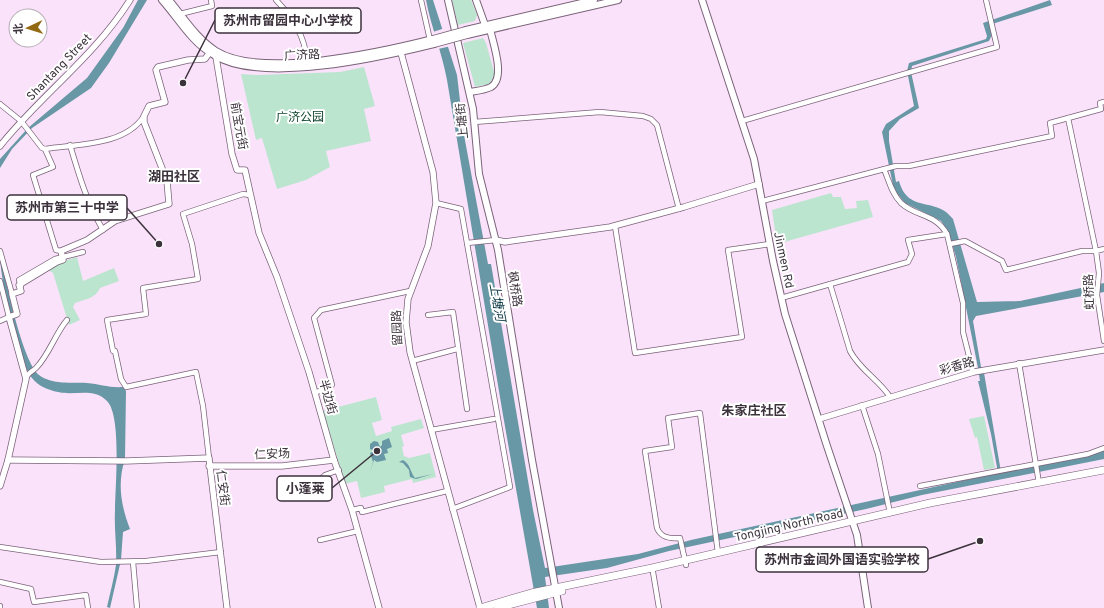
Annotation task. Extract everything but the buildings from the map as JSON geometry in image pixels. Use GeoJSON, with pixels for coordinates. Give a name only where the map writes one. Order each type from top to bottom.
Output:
{"type":"FeatureCollection","features":[{"type":"Feature","properties":{"kind":"main road","name":"广济路"},"geometry":{"type":"LineString","coordinates":[[162,0],[170,4],[214,52],[250,63],[331,59],[400,49]]}},
{"type":"Feature","properties":{"kind":"main road","name":"上塘街"},"geometry":{"type":"LineString","coordinates":[[448,0],[470,92],[479,174],[496,240]]}},
{"type":"Feature","properties":{"kind":"main road"},"geometry":{"type":"LineString","coordinates":[[470,92],[490,87],[498,78],[499,68],[488,27],[476,0]]}},
{"type":"Feature","properties":{"kind":"main road"},"geometry":{"type":"LineString","coordinates":[[488,27],[594,0]]}},
{"type":"Feature","properties":{"kind":"main road"},"geometry":{"type":"LineString","coordinates":[[488,27],[618,0]]}},
{"type":"Feature","properties":{"kind":"main road","name":"Jinmen Rd"},"geometry":{"type":"LineString","coordinates":[[702,0],[742,121],[759,184],[781,298],[860,545],[868,608]]}},
{"type":"Feature","properties":{"kind":"main road","name":"广济路"},"geometry":{"type":"LineString","coordinates":[[170,4],[189,34],[214,52],[236,65],[259,68],[324,65],[400,49],[488,27]]}},
{"type":"Feature","properties":{"kind":"main road","name":"枫桥路"},"geometry":{"type":"LineString","coordinates":[[496,240],[532,460],[559,608]]}},
{"type":"Feature","properties":{"kind":"main road","name":"Tongjing North Road"},"geometry":{"type":"LineString","coordinates":[[556,591],[853,523],[942,501],[1104,470]]}},
{"type":"Feature","properties":{"kind":"main road","name":"Tongjing North Road"},"geometry":{"type":"LineString","coordinates":[[480,608],[547,592],[653,572],[718,553],[853,523],[1104,475]]}},
{"type":"Feature","properties":{"kind":"main road","name":"Jinmen Rd"},"geometry":{"type":"LineString","coordinates":[[853,523],[864,608]]}},
{"type":"Feature","properties":{"kind":"main road","name":"Tongjing North Road"},"geometry":{"type":"LineString","coordinates":[[497,608],[531,596]]}},
{"type":"Feature","properties":{"kind":"street","name":"Shantang Street"},"geometry":{"type":"LineString","coordinates":[[0,146],[21,121],[69,75],[103,37],[130,0]]}},
{"type":"Feature","properties":{"kind":"street"},"geometry":{"type":"LineString","coordinates":[[180,14],[212,6],[211,0]]}},
{"type":"Feature","properties":{"kind":"street"},"geometry":{"type":"LineString","coordinates":[[276,0],[291,16],[301,34],[306,48],[307,61]]}},
{"type":"Feature","properties":{"kind":"street"},"geometry":{"type":"LineString","coordinates":[[422,0],[432,41]]}},
{"type":"Feature","properties":{"kind":"street"},"geometry":{"type":"LineString","coordinates":[[742,121],[997,47],[986,0]]}},
{"type":"Feature","properties":{"kind":"street","name":"留园路"},"geometry":{"type":"LineString","coordinates":[[400,49],[433,172],[436,203],[428,246],[410,291],[406,322],[412,361],[480,608]]}},
{"type":"Feature","properties":{"kind":"street"},"geometry":{"type":"LineString","coordinates":[[45,149],[119,136],[138,125],[148,106],[165,102],[156,70],[158,67],[188,60],[205,59],[214,52]]}},
{"type":"Feature","properties":{"kind":"street","name":"前宝元街"},"geometry":{"type":"LineString","coordinates":[[214,52],[232,154],[237,170],[245,170],[250,194]]}},
{"type":"Feature","properties":{"kind":"street"},"geometry":{"type":"LineString","coordinates":[[762,201],[884,169],[916,165],[1052,136],[1050,123],[1101,109],[1100,103],[1104,102]]}},
{"type":"Feature","properties":{"kind":"street"},"geometry":{"type":"LineString","coordinates":[[0,104],[28,128],[42,148],[45,149],[53,167],[32,176],[56,250],[61,251],[103,230],[115,221],[133,214],[169,204],[167,181],[144,122],[144,116]]}},
{"type":"Feature","properties":{"kind":"street"},"geometry":{"type":"LineString","coordinates":[[474,122],[600,112],[643,116],[657,125],[679,208]]}},
{"type":"Feature","properties":{"kind":"street","name":"虹桥路"},"geometry":{"type":"LineString","coordinates":[[1068,118],[1096,251],[1099,280],[1097,295],[1104,341]]}},
{"type":"Feature","properties":{"kind":"street"},"geometry":{"type":"LineString","coordinates":[[70,145],[85,193],[103,230]]}},
{"type":"Feature","properties":{"kind":"street"},"geometry":{"type":"LineString","coordinates":[[884,169],[893,192],[901,203],[941,224],[947,234],[963,303],[963,332],[973,372]]}},
{"type":"Feature","properties":{"kind":"street"},"geometry":{"type":"LineString","coordinates":[[469,243],[496,240],[505,242],[615,226],[759,184]]}},
{"type":"Feature","properties":{"kind":"street","name":"仁安街"},"geometry":{"type":"LineString","coordinates":[[227,608],[203,406],[196,372],[126,388],[122,379],[115,351],[113,351],[107,320],[146,314],[143,288],[198,279],[192,244],[183,214],[243,194],[250,194]]}},
{"type":"Feature","properties":{"kind":"street","name":"半边街"},"geometry":{"type":"LineString","coordinates":[[250,194],[259,233],[277,277],[315,393],[334,460],[339,470],[352,510],[379,608]]}},
{"type":"Feature","properties":{"kind":"street"},"geometry":{"type":"LineString","coordinates":[[436,203],[461,209],[469,243],[510,487],[452,509]]}},
{"type":"Feature","properties":{"kind":"street"},"geometry":{"type":"LineString","coordinates":[[615,226],[635,353],[742,337],[728,250],[770,244]]}},
{"type":"Feature","properties":{"kind":"street"},"geometry":{"type":"LineString","coordinates":[[781,298],[908,262],[912,254],[908,240],[947,234]]}},
{"type":"Feature","properties":{"kind":"street"},"geometry":{"type":"LineString","coordinates":[[950,244],[965,241],[1002,260],[1006,270],[1082,251],[1096,251],[1104,249]]}},
{"type":"Feature","properties":{"kind":"street"},"geometry":{"type":"LineString","coordinates":[[0,251],[13,293],[11,316]]}},
{"type":"Feature","properties":{"kind":"street"},"geometry":{"type":"LineString","coordinates":[[13,293],[21,291],[19,285],[57,262],[63,260],[61,251]]}},
{"type":"Feature","properties":{"kind":"street"},"geometry":{"type":"LineString","coordinates":[[13,293],[22,289],[19,280],[55,259],[83,252]]}},
{"type":"Feature","properties":{"kind":"street"},"geometry":{"type":"LineString","coordinates":[[0,281],[11,316],[26,377],[8,460],[0,486]]}},
{"type":"Feature","properties":{"kind":"street"},"geometry":{"type":"LineString","coordinates":[[830,284],[850,351],[855,361],[884,388],[890,397]]}},
{"type":"Feature","properties":{"kind":"street"},"geometry":{"type":"LineString","coordinates":[[315,393],[332,385],[314,318],[321,310],[410,291]]}},
{"type":"Feature","properties":{"kind":"street"},"geometry":{"type":"LineString","coordinates":[[428,315],[453,312],[466,409]]}},
{"type":"Feature","properties":{"kind":"street"},"geometry":{"type":"LineString","coordinates":[[0,319],[11,316]]}},
{"type":"Feature","properties":{"kind":"street"},"geometry":{"type":"LineString","coordinates":[[26,377],[37,367],[58,331],[67,320]]}},
{"type":"Feature","properties":{"kind":"street"},"geometry":{"type":"LineString","coordinates":[[412,361],[457,349]]}},
{"type":"Feature","properties":{"kind":"street","name":"彩香路"},"geometry":{"type":"LineString","coordinates":[[819,419],[973,372],[1019,363],[1104,350]]}},
{"type":"Feature","properties":{"kind":"street"},"geometry":{"type":"LineString","coordinates":[[1019,363],[1038,483]]}},
{"type":"Feature","properties":{"kind":"street"},"geometry":{"type":"LineString","coordinates":[[862,405],[878,454],[890,513]]}},
{"type":"Feature","properties":{"kind":"street"},"geometry":{"type":"LineString","coordinates":[[685,562],[680,538],[665,537],[659,534],[645,451],[672,447],[668,418],[700,413],[718,553]]}},
{"type":"Feature","properties":{"kind":"street"},"geometry":{"type":"LineString","coordinates":[[431,430],[494,419]]}},
{"type":"Feature","properties":{"kind":"street"},"geometry":{"type":"LineString","coordinates":[[920,486],[996,470],[1088,454],[1104,448]]}},
{"type":"Feature","properties":{"kind":"street"},"geometry":{"type":"LineString","coordinates":[[8,460],[126,461],[209,458]]}},
{"type":"Feature","properties":{"kind":"street","name":"仁安场"},"geometry":{"type":"LineString","coordinates":[[209,466],[282,466],[334,460]]}},
{"type":"Feature","properties":{"kind":"street"},"geometry":{"type":"LineString","coordinates":[[306,485],[319,481],[325,475],[339,470]]}},
{"type":"Feature","properties":{"kind":"street"},"geometry":{"type":"LineString","coordinates":[[352,510],[361,508],[362,512],[448,491]]}},
{"type":"Feature","properties":{"kind":"street"},"geometry":{"type":"LineString","coordinates":[[320,540],[358,531]]}},
{"type":"Feature","properties":{"kind":"street"},"geometry":{"type":"LineString","coordinates":[[0,547],[101,562],[133,562],[221,552]]}},
{"type":"Feature","properties":{"kind":"street"},"geometry":{"type":"LineString","coordinates":[[133,562],[138,608]]}},
{"type":"Feature","properties":{"kind":"street"},"geometry":{"type":"LineString","coordinates":[[653,572],[659,608]]}},
{"type":"Feature","properties":{"kind":"street"},"geometry":{"type":"LineString","coordinates":[[0,582],[31,589],[34,602],[86,595],[88,608]]}},
{"type":"Feature","properties":{"kind":"green space"},"geometry":{"type":"Polygon","coordinates":[[[452,0],[471,0],[477,15],[475,21],[458,25],[452,0]]]}},
{"type":"Feature","properties":{"kind":"green space"},"geometry":{"type":"Polygon","coordinates":[[[483,38],[486,43],[495,75],[489,84],[475,87],[463,43],[483,38]]]}},
{"type":"Feature","properties":{"kind":"green space","name":"广济公园"},"geometry":{"type":"Polygon","coordinates":[[[364,67],[375,106],[364,109],[371,141],[326,151],[330,167],[306,180],[277,189],[262,138],[256,140],[241,74],[257,75],[340,72],[364,67]]]}},
{"type":"Feature","properties":{"kind":"green space"},"geometry":{"type":"Polygon","coordinates":[[[831,193],[833,197],[841,197],[845,209],[857,208],[856,201],[868,200],[873,217],[777,244],[772,210],[831,193]]]}},
{"type":"Feature","properties":{"kind":"green space"},"geometry":{"type":"Polygon","coordinates":[[[77,257],[83,281],[114,268],[119,281],[100,288],[93,297],[75,303],[73,307],[80,320],[69,325],[53,273],[47,269],[57,263],[77,257]]]}},
{"type":"Feature","properties":{"kind":"green space"},"geometry":{"type":"Polygon","coordinates":[[[376,397],[382,420],[372,423],[376,436],[392,431],[391,427],[421,419],[424,428],[401,435],[404,446],[402,447],[404,456],[409,458],[430,453],[436,477],[413,483],[412,479],[384,486],[385,492],[361,498],[357,481],[345,484],[323,411],[376,397]]]}},
{"type":"Feature","properties":{"kind":"green space"},"geometry":{"type":"Polygon","coordinates":[[[984,416],[995,468],[984,470],[977,437],[975,438],[969,419],[984,416]]]}},
{"type":"Feature","properties":{"kind":"water"},"geometry":{"type":"Polygon","coordinates":[[[138,0],[147,0],[109,63],[91,88],[32,128],[12,149],[0,168],[0,159],[28,128],[87,78],[123,28],[138,0]]]}},
{"type":"Feature","properties":{"kind":"water"},"geometry":{"type":"Polygon","coordinates":[[[426,0],[433,0],[457,75],[464,135],[488,264],[491,264],[533,510],[545,568],[638,554],[691,540],[998,473],[991,434],[978,381],[980,381],[978,368],[956,257],[948,231],[941,221],[905,203],[894,190],[882,132],[886,124],[914,106],[907,71],[909,63],[986,39],[987,36],[983,23],[1050,0],[1052,5],[989,25],[992,35],[989,41],[912,66],[911,72],[919,108],[900,119],[889,131],[889,141],[896,182],[899,181],[903,191],[909,198],[939,208],[953,219],[977,302],[1020,301],[1104,283],[1104,292],[976,316],[973,321],[981,367],[983,367],[1001,472],[1104,450],[1104,459],[922,495],[866,509],[669,551],[607,568],[545,577],[549,608],[537,608],[447,80],[426,0]]]}},
{"type":"Feature","properties":{"kind":"water"},"geometry":{"type":"Polygon","coordinates":[[[0,255],[15,319],[27,354],[33,367],[39,375],[56,382],[87,383],[123,387],[126,391],[125,459],[121,477],[121,494],[124,512],[130,529],[123,532],[121,560],[110,608],[107,607],[116,565],[115,517],[117,453],[115,421],[112,409],[107,401],[96,394],[64,393],[54,391],[47,389],[34,381],[21,355],[16,338],[6,300],[0,255]]]}},
{"type":"Feature","properties":{"kind":"water"},"geometry":{"type":"Polygon","coordinates":[[[389,438],[392,447],[387,449],[388,453],[384,454],[386,460],[377,462],[374,460],[370,472],[373,462],[370,453],[374,451],[370,449],[370,444],[374,441],[378,442],[380,447],[382,445],[382,441],[389,438]]]}},
{"type":"Feature","properties":{"kind":"water"},"geometry":{"type":"Polygon","coordinates":[[[403,460],[408,464],[415,478],[433,474],[416,479],[410,477],[409,470],[403,463],[399,462],[403,460]]]}},
{"type":"Feature","properties":{"kind":"pier"},"geometry":{"type":"Polygon","coordinates":[[[445,28],[451,46],[438,49],[433,32],[445,28]]]}},
{"type":"Feature","properties":{"kind":"place","name":"苏州市留园中心小学校"},"geometry":{"type":"Point","coordinates":[183,83]}},
{"type":"Feature","properties":{"kind":"place","name":"苏州市第三十中学"},"geometry":{"type":"Point","coordinates":[159,244]}},
{"type":"Feature","properties":{"kind":"place","name":"小蓬莱"},"geometry":{"type":"Point","coordinates":[377,451]}},
{"type":"Feature","properties":{"kind":"place","name":"苏州市金阊外国语实验学校"},"geometry":{"type":"Point","coordinates":[980,541]}},
{"type":"Feature","properties":{"kind":"district","name":"湖田社区"},"geometry":{"type":"Point","coordinates":[174,176]}},
{"type":"Feature","properties":{"kind":"district","name":"朱家庄社区"},"geometry":{"type":"Point","coordinates":[754,410]}},
{"type":"Feature","properties":{"kind":"water label","name":"上塘河"},"geometry":{"type":"Point","coordinates":[498,302]}}]}
